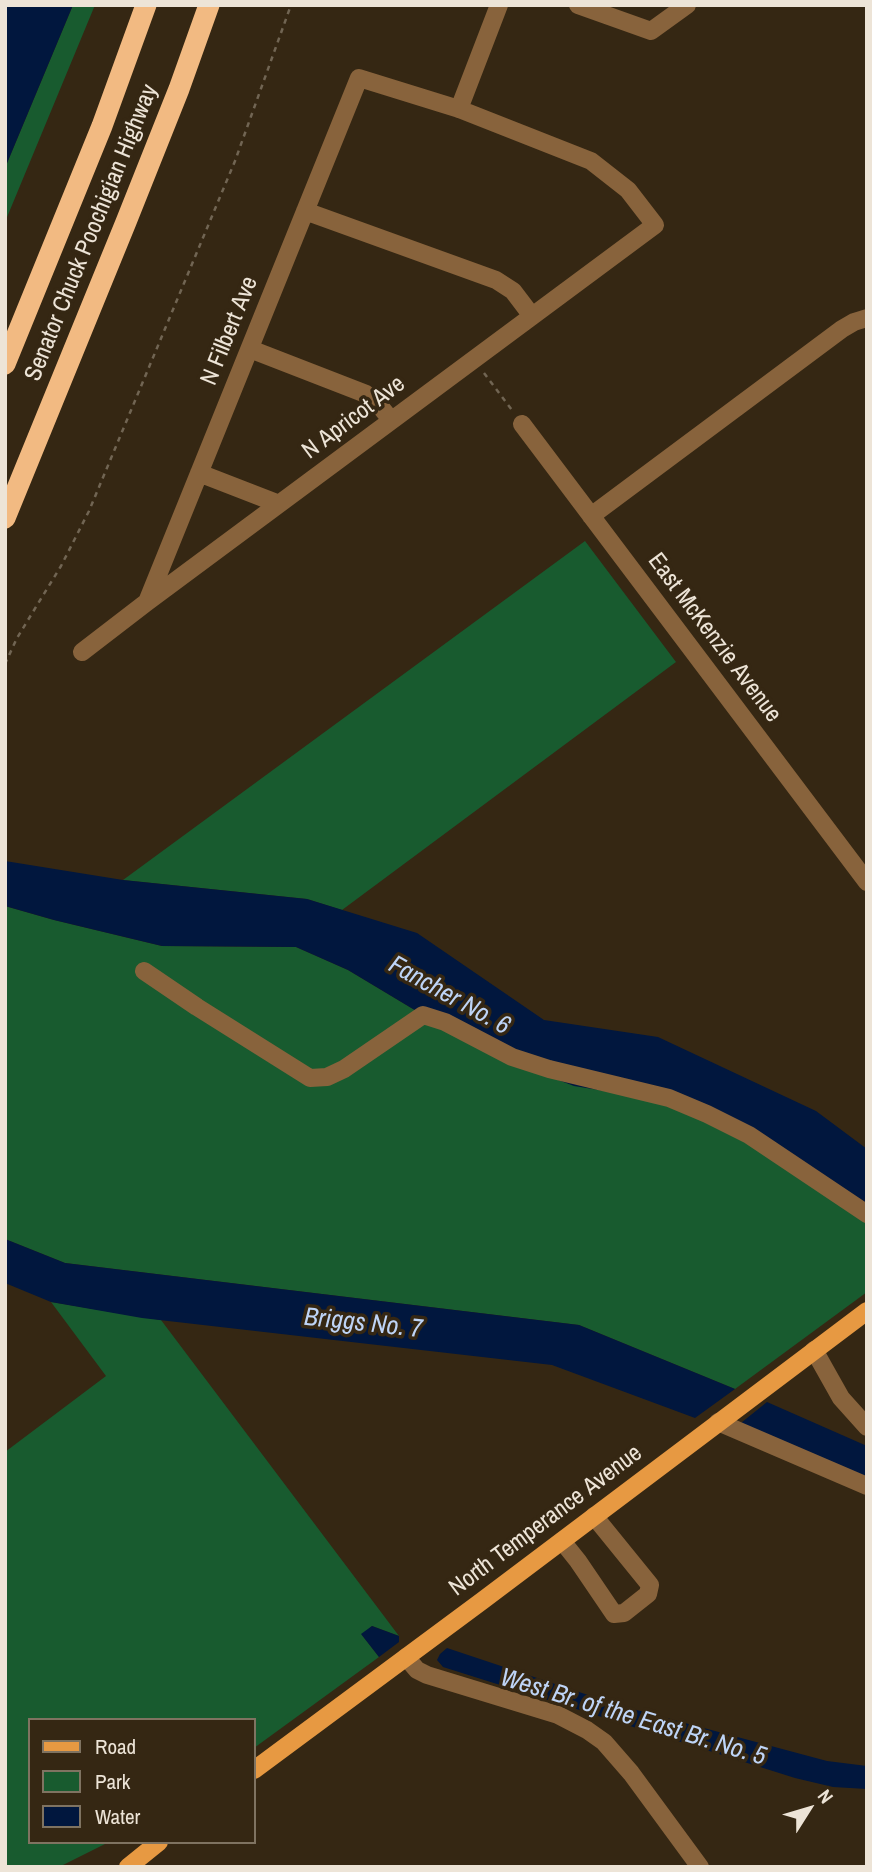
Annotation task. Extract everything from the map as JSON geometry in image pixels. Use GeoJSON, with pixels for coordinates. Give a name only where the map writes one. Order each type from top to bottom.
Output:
{"type":"FeatureCollection","features":[{"type":"Feature","properties":{"kind":"highway","name":"Senator Chuck Poochigian Highway"},"geometry":{"type":"LineString","coordinates":[[5,364],[102,126],[146,5]]}},
{"type":"Feature","properties":{"kind":"highway","name":"Senator Chuck Poochigian Highway"},"geometry":{"type":"LineString","coordinates":[[5,518],[131,210],[209,5]]}},
{"type":"Feature","properties":{"kind":"main road","name":"North Temperance Avenue"},"geometry":{"type":"LineString","coordinates":[[256,1769],[867,1311]]}},
{"type":"Feature","properties":{"kind":"main road"},"geometry":{"type":"LineString","coordinates":[[128,1867],[157,1844]]}},
{"type":"Feature","properties":{"kind":"street"},"geometry":{"type":"LineString","coordinates":[[459,109],[499,5]]}},
{"type":"Feature","properties":{"kind":"street"},"geometry":{"type":"LineString","coordinates":[[578,5],[652,31],[687,5]]}},
{"type":"Feature","properties":{"kind":"street","name":"N Filbert Ave"},"geometry":{"type":"LineString","coordinates":[[147,602],[359,78],[459,109]]}},
{"type":"Feature","properties":{"kind":"street","name":"N Apricot Ave"},"geometry":{"type":"LineString","coordinates":[[82,652],[655,225],[628,190],[591,160],[459,109]]}},
{"type":"Feature","properties":{"kind":"street"},"geometry":{"type":"LineString","coordinates":[[305,211],[496,280],[513,291],[532,316]]}},
{"type":"Feature","properties":{"kind":"street"},"geometry":{"type":"LineString","coordinates":[[592,516],[842,330],[867,318]]}},
{"type":"Feature","properties":{"kind":"street"},"geometry":{"type":"LineString","coordinates":[[250,349],[366,394],[391,421]]}},
{"type":"Feature","properties":{"kind":"street","name":"East McKenzie Avenue"},"geometry":{"type":"LineString","coordinates":[[522,424],[867,882]]}},
{"type":"Feature","properties":{"kind":"street"},"geometry":{"type":"LineString","coordinates":[[199,473],[279,504]]}},
{"type":"Feature","properties":{"kind":"street"},"geometry":{"type":"LineString","coordinates":[[144,971],[310,1078],[327,1077],[344,1069],[423,1015],[445,1022],[512,1057],[548,1069],[669,1098],[707,1114],[749,1135],[867,1214]]}},
{"type":"Feature","properties":{"kind":"street"},"geometry":{"type":"LineString","coordinates":[[814,1350],[841,1398],[867,1427]]}},
{"type":"Feature","properties":{"kind":"street"},"geometry":{"type":"LineString","coordinates":[[718,1422],[867,1486]]}},
{"type":"Feature","properties":{"kind":"street"},"geometry":{"type":"LineString","coordinates":[[562,1541],[614,1614],[624,1613],[648,1594],[650,1585],[594,1516]]}},
{"type":"Feature","properties":{"kind":"street"},"geometry":{"type":"LineString","coordinates":[[406,1657],[417,1670],[427,1675],[558,1716],[573,1722],[604,1742],[631,1773],[700,1867]]}},
{"type":"Feature","properties":{"kind":"path"},"geometry":{"type":"LineString","coordinates":[[5,664],[89,511],[235,161],[291,5]]}},
{"type":"Feature","properties":{"kind":"path"},"geometry":{"type":"LineString","coordinates":[[484,373],[522,424]]}},
{"type":"Feature","properties":{"kind":"green space"},"geometry":{"type":"Polygon","coordinates":[[[73,5],[95,5],[5,222],[5,168],[73,5]]]}},
{"type":"Feature","properties":{"kind":"green space"},"geometry":{"type":"Polygon","coordinates":[[[585,541],[676,662],[342,910],[307,899],[123,880],[585,541]]]}},
{"type":"Feature","properties":{"kind":"green space"},"geometry":{"type":"Polygon","coordinates":[[[5,906],[162,946],[296,947],[348,970],[503,1059],[667,1101],[749,1139],[867,1219],[867,1292],[735,1389],[579,1325],[65,1263],[5,1239],[5,906]]]}},
{"type":"Feature","properties":{"kind":"green space"},"geometry":{"type":"Polygon","coordinates":[[[51,1302],[161,1320],[399,1636],[372,1626],[362,1635],[379,1657],[256,1747],[256,1718],[28,1718],[28,1844],[105,1844],[59,1867],[5,1867],[5,1452],[106,1376],[51,1302]]]}},
{"type":"Feature","properties":{"kind":"water"},"geometry":{"type":"Polygon","coordinates":[[[5,5],[73,5],[5,168],[5,5]]]}},
{"type":"Feature","properties":{"kind":"water","name":"Fancher No. 6"},"geometry":{"type":"Polygon","coordinates":[[[5,861],[123,880],[307,899],[417,933],[544,1020],[658,1037],[816,1111],[867,1149],[867,1219],[749,1139],[667,1101],[574,1086],[503,1059],[348,970],[296,947],[162,946],[5,906],[5,861]]]}},
{"type":"Feature","properties":{"kind":"water","name":"Briggs No. 7"},"geometry":{"type":"Polygon","coordinates":[[[5,1239],[65,1263],[579,1325],[735,1389],[695,1418],[552,1365],[142,1318],[51,1302],[5,1283],[5,1239]]]}},
{"type":"Feature","properties":{"kind":"water"},"geometry":{"type":"Polygon","coordinates":[[[767,1402],[867,1446],[867,1488],[731,1431],[767,1402]]]}},
{"type":"Feature","properties":{"kind":"water"},"geometry":{"type":"Polygon","coordinates":[[[372,1626],[399,1636],[399,1642],[379,1657],[361,1634],[372,1626]]]}},
{"type":"Feature","properties":{"kind":"water","name":"West Br. of the East Br. No. 5"},"geometry":{"type":"Polygon","coordinates":[[[447,1648],[618,1705],[827,1761],[867,1766],[867,1789],[833,1787],[795,1778],[443,1667],[437,1660],[447,1648]]]}}]}
